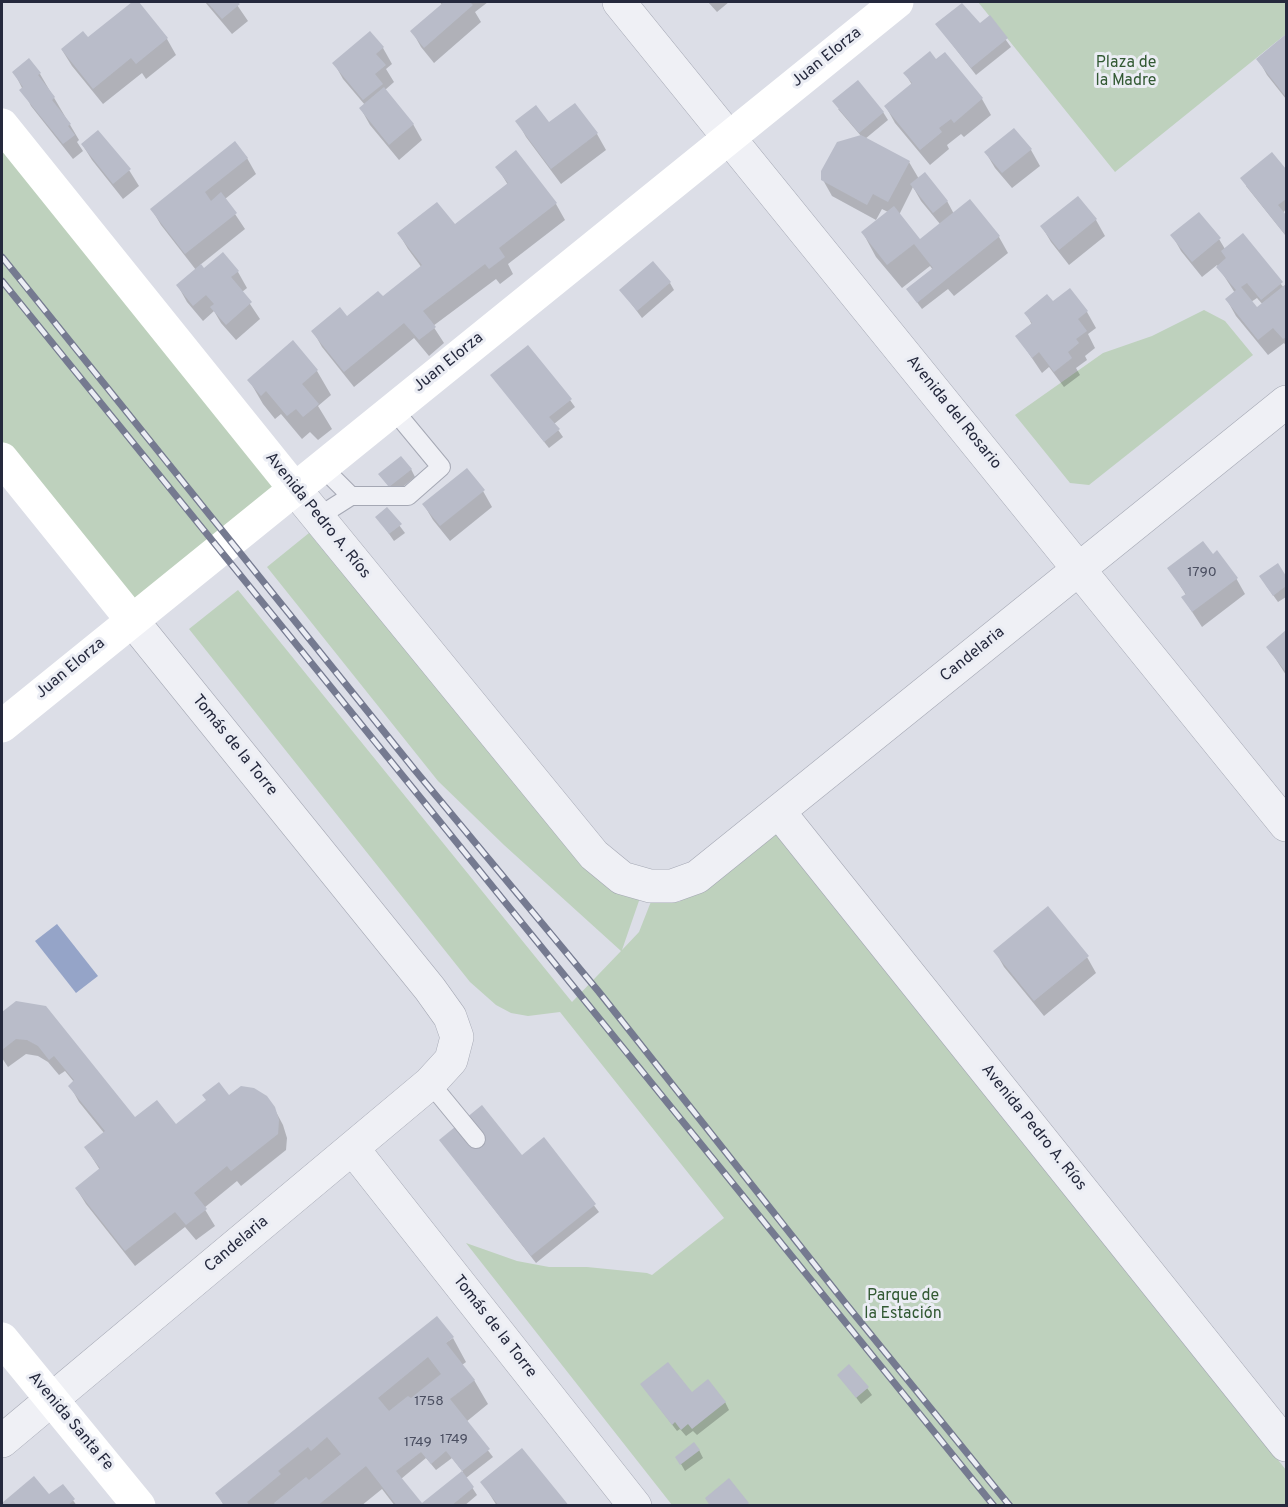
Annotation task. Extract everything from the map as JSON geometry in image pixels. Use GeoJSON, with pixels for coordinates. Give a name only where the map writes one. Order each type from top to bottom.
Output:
{"type":"FeatureCollection","features":[{"type":"Feature","properties":{"kind":"main road","name":"Juan Elorza"},"geometry":{"type":"LineString","coordinates":[[2,726],[131,619],[897,2]]}},
{"type":"Feature","properties":{"kind":"main road","name":"Avenida Pedro A. Ríos"},"geometry":{"type":"LineString","coordinates":[[2,125],[294,488]]}},
{"type":"Feature","properties":{"kind":"main road","name":"Tomás de la Torre"},"geometry":{"type":"LineString","coordinates":[[2,459],[131,619]]}},
{"type":"Feature","properties":{"kind":"main road","name":"Avenida Santa Fe"},"geometry":{"type":"LineString","coordinates":[[2,1339],[139,1506]]}},
{"type":"Feature","properties":{"kind":"street","name":"Avenida del Rosario"},"geometry":{"type":"LineString","coordinates":[[618,2],[1287,825]]}},
{"type":"Feature","properties":{"kind":"street","name":"Candelaria"},"geometry":{"type":"LineString","coordinates":[[650,886],[672,885],[697,877],[1287,402]]}},
{"type":"Feature","properties":{"kind":"street","name":"Avenida Pedro A. Ríos"},"geometry":{"type":"LineString","coordinates":[[294,488],[594,855],[622,878],[650,886]]}},
{"type":"Feature","properties":{"kind":"street","name":"Tomás de la Torre"},"geometry":{"type":"LineString","coordinates":[[131,619],[430,989],[450,1017],[457,1037]]}},
{"type":"Feature","properties":{"kind":"street","name":"Avenida Pedro A. Ríos"},"geometry":{"type":"LineString","coordinates":[[779,812],[1287,1445]]}},
{"type":"Feature","properties":{"kind":"street","name":"Candelaria"},"geometry":{"type":"LineString","coordinates":[[2,1441],[430,1083],[451,1060],[457,1037]]}},
{"type":"Feature","properties":{"kind":"street","name":"Tomás de la Torre"},"geometry":{"type":"LineString","coordinates":[[353,1149],[635,1506]]}},
{"type":"Feature","properties":{"kind":"lane"},"geometry":{"type":"LineString","coordinates":[[318,517],[351,496],[408,496],[441,467],[393,409]]}},
{"type":"Feature","properties":{"kind":"lane"},"geometry":{"type":"LineString","coordinates":[[321,466],[351,496]]}},
{"type":"Feature","properties":{"kind":"lane"},"geometry":{"type":"LineString","coordinates":[[430,1083],[476,1139]]}},
{"type":"Feature","properties":{"kind":"green space","name":"Plaza de la Madre"},"geometry":{"type":"Polygon","coordinates":[[[978,2],[1286,2],[1286,34],[1115,172],[978,2]]]}},
{"type":"Feature","properties":{"kind":"green space"},"geometry":{"type":"Polygon","coordinates":[[[2,125],[294,488],[131,619],[2,459],[2,125]]]}},
{"type":"Feature","properties":{"kind":"green space"},"geometry":{"type":"Polygon","coordinates":[[[1204,310],[1225,321],[1253,355],[1089,485],[1070,483],[1015,415],[1103,353],[1152,336],[1204,310]]]}},
{"type":"Feature","properties":{"kind":"green space","name":"Parque de la Estación"},"geometry":{"type":"Polygon","coordinates":[[[309,533],[584,865],[641,895],[622,950],[639,932],[652,899],[679,902],[779,824],[1286,1470],[1286,1505],[672,1505],[466,1243],[517,1261],[549,1267],[587,1267],[652,1275],[724,1218],[560,1012],[528,1016],[511,1013],[496,1005],[470,982],[189,629],[238,590],[572,1002],[621,951],[504,845],[438,781],[267,567],[309,533]]]}},
{"type":"Feature","properties":{"kind":"water"},"geometry":{"type":"Polygon","coordinates":[[[57,924],[98,976],[76,993],[35,941],[57,924]]]}},
{"type":"Feature","properties":{"kind":"building"},"geometry":{"type":"Polygon","coordinates":[[[132,2],[139,2],[168,38],[136,64],[131,58],[93,89],[61,49],[83,31],[88,37],[132,2]]]}},
{"type":"Feature","properties":{"kind":"building"},"geometry":{"type":"Polygon","coordinates":[[[207,2],[237,2],[240,4],[222,19],[207,2]]]}},
{"type":"Feature","properties":{"kind":"building"},"geometry":{"type":"Polygon","coordinates":[[[444,2],[470,2],[473,5],[424,48],[410,31],[444,2]]]}},
{"type":"Feature","properties":{"kind":"building"},"geometry":{"type":"Polygon","coordinates":[[[962,3],[980,23],[990,15],[1008,38],[971,68],[935,24],[962,3]]]}},
{"type":"Feature","properties":{"kind":"building"},"geometry":{"type":"Polygon","coordinates":[[[370,31],[384,47],[376,54],[386,65],[375,74],[383,84],[363,100],[332,63],[370,31]]]}},
{"type":"Feature","properties":{"kind":"building"},"geometry":{"type":"Polygon","coordinates":[[[1286,34],[1286,97],[1256,59],[1286,34]]]}},
{"type":"Feature","properties":{"kind":"building"},"geometry":{"type":"Polygon","coordinates":[[[930,51],[936,59],[945,52],[983,98],[954,123],[951,119],[939,128],[942,132],[920,150],[884,106],[912,83],[903,73],[930,51]]]}},
{"type":"Feature","properties":{"kind":"building"},"geometry":{"type":"Polygon","coordinates":[[[29,58],[41,73],[38,75],[55,97],[52,100],[71,124],[68,126],[75,135],[63,144],[19,90],[23,87],[12,72],[29,58]]]}},
{"type":"Feature","properties":{"kind":"building"},"geometry":{"type":"Polygon","coordinates":[[[858,80],[884,112],[859,133],[832,101],[858,80]]]}},
{"type":"Feature","properties":{"kind":"building"},"geometry":{"type":"Polygon","coordinates":[[[384,87],[414,124],[389,145],[359,108],[384,87]]]}},
{"type":"Feature","properties":{"kind":"building"},"geometry":{"type":"Polygon","coordinates":[[[575,103],[598,133],[551,169],[515,121],[536,105],[549,122],[575,103]]]}},
{"type":"Feature","properties":{"kind":"building"},"geometry":{"type":"Polygon","coordinates":[[[1014,128],[1032,149],[1002,173],[984,152],[1014,128]]]}},
{"type":"Feature","properties":{"kind":"building"},"geometry":{"type":"Polygon","coordinates":[[[98,130],[131,169],[113,184],[81,144],[98,130]]]}},
{"type":"Feature","properties":{"kind":"building"},"geometry":{"type":"Polygon","coordinates":[[[861,135],[910,161],[888,202],[873,194],[867,205],[821,180],[821,171],[837,142],[861,135]]]}},
{"type":"Feature","properties":{"kind":"building"},"geometry":{"type":"Polygon","coordinates":[[[235,141],[248,158],[205,192],[211,201],[221,192],[237,213],[185,254],[150,209],[235,141]]]}},
{"type":"Feature","properties":{"kind":"building"},"geometry":{"type":"Polygon","coordinates":[[[516,150],[557,203],[499,248],[505,257],[489,269],[485,264],[423,311],[436,327],[419,340],[404,323],[344,372],[311,331],[340,307],[347,316],[378,291],[383,296],[422,265],[397,233],[437,202],[455,224],[508,183],[495,167],[516,150]]]}},
{"type":"Feature","properties":{"kind":"building"},"geometry":{"type":"Polygon","coordinates":[[[1272,152],[1286,169],[1286,199],[1278,205],[1286,215],[1286,236],[1240,178],[1272,152]]]}},
{"type":"Feature","properties":{"kind":"building"},"geometry":{"type":"Polygon","coordinates":[[[925,172],[948,201],[933,213],[910,184],[925,172]]]}},
{"type":"Feature","properties":{"kind":"building"},"geometry":{"type":"Polygon","coordinates":[[[1078,196],[1097,219],[1059,250],[1040,226],[1078,196]]]}},
{"type":"Feature","properties":{"kind":"building"},"geometry":{"type":"Polygon","coordinates":[[[970,199],[1000,236],[917,303],[906,289],[933,268],[914,244],[887,265],[861,232],[894,206],[920,239],[970,199]]]}},
{"type":"Feature","properties":{"kind":"building"},"geometry":{"type":"Polygon","coordinates":[[[1199,212],[1221,238],[1192,262],[1170,235],[1199,212]]]}},
{"type":"Feature","properties":{"kind":"building"},"geometry":{"type":"Polygon","coordinates":[[[1243,233],[1283,282],[1261,300],[1247,283],[1241,287],[1257,307],[1286,284],[1286,337],[1283,339],[1273,328],[1258,340],[1225,299],[1236,290],[1216,267],[1226,258],[1221,251],[1243,233]]]}},
{"type":"Feature","properties":{"kind":"building"},"geometry":{"type":"Polygon","coordinates":[[[223,252],[239,271],[231,277],[252,302],[226,325],[210,307],[214,304],[206,295],[193,306],[176,285],[201,264],[204,268],[223,252]]]}},
{"type":"Feature","properties":{"kind":"building"},"geometry":{"type":"Polygon","coordinates":[[[653,261],[671,282],[637,311],[619,290],[653,261]]]}},
{"type":"Feature","properties":{"kind":"building"},"geometry":{"type":"Polygon","coordinates":[[[1070,288],[1088,311],[1078,319],[1087,331],[1076,339],[1079,343],[1068,352],[1072,358],[1054,372],[1039,352],[1032,358],[1015,336],[1032,323],[1024,313],[1047,294],[1053,301],[1070,288]]]}},
{"type":"Feature","properties":{"kind":"building"},"geometry":{"type":"Polygon","coordinates":[[[293,340],[318,370],[302,384],[319,404],[303,417],[296,409],[287,416],[266,391],[261,396],[247,380],[293,340]]]}},
{"type":"Feature","properties":{"kind":"building"},"geometry":{"type":"Polygon","coordinates":[[[528,345],[572,399],[549,417],[560,429],[544,442],[490,375],[528,345]]]}},
{"type":"Feature","properties":{"kind":"building"},"geometry":{"type":"Polygon","coordinates":[[[401,456],[412,469],[389,487],[378,474],[401,456]]]}},
{"type":"Feature","properties":{"kind":"building"},"geometry":{"type":"Polygon","coordinates":[[[467,468],[485,490],[440,526],[422,504],[467,468]]]}},
{"type":"Feature","properties":{"kind":"building"},"geometry":{"type":"Polygon","coordinates":[[[387,507],[402,524],[389,534],[375,517],[387,507]]]}},
{"type":"Feature","properties":{"kind":"building"},"geometry":{"type":"Polygon","coordinates":[[[1203,541],[1213,554],[1217,550],[1238,578],[1192,612],[1181,597],[1186,594],[1167,568],[1203,541]]]}},
{"type":"Feature","properties":{"kind":"building"},"geometry":{"type":"Polygon","coordinates":[[[1278,563],[1286,576],[1286,586],[1273,596],[1259,576],[1278,563]]]}},
{"type":"Feature","properties":{"kind":"building"},"geometry":{"type":"Polygon","coordinates":[[[1286,630],[1286,672],[1266,647],[1286,630]]]}},
{"type":"Feature","properties":{"kind":"building"},"geometry":{"type":"Polygon","coordinates":[[[1048,906],[1089,956],[1034,1001],[993,951],[1048,906]]]}},
{"type":"Feature","properties":{"kind":"building"},"geometry":{"type":"Polygon","coordinates":[[[16,1001],[46,1006],[135,1117],[157,1100],[176,1124],[206,1100],[202,1095],[219,1082],[229,1095],[241,1086],[254,1088],[267,1096],[275,1107],[279,1120],[278,1134],[231,1171],[227,1166],[194,1193],[207,1209],[186,1225],[175,1212],[125,1251],[75,1188],[100,1168],[84,1147],[105,1131],[68,1086],[74,1080],[54,1056],[49,1060],[38,1046],[27,1040],[16,1039],[2,1050],[2,1012],[16,1001]]]}},
{"type":"Feature","properties":{"kind":"building"},"geometry":{"type":"Polygon","coordinates":[[[482,1105],[522,1155],[544,1137],[596,1204],[531,1256],[439,1140],[482,1105]]]}},
{"type":"Feature","properties":{"kind":"building"},"geometry":{"type":"Polygon","coordinates":[[[437,1316],[454,1337],[446,1343],[475,1380],[450,1399],[490,1449],[462,1471],[474,1487],[451,1506],[397,1506],[366,1466],[317,1506],[276,1506],[274,1503],[306,1477],[309,1480],[341,1454],[327,1437],[311,1451],[308,1447],[278,1471],[281,1474],[247,1502],[250,1506],[225,1506],[215,1493],[437,1316]],[[428,1357],[378,1398],[389,1411],[408,1396],[411,1398],[441,1374],[428,1357]],[[446,1451],[431,1464],[421,1452],[396,1471],[422,1503],[462,1471],[446,1451]]]}},
{"type":"Feature","properties":{"kind":"building"},"geometry":{"type":"Polygon","coordinates":[[[668,1362],[692,1392],[708,1379],[726,1402],[692,1429],[688,1424],[681,1430],[675,1422],[672,1425],[640,1384],[668,1362]]]}},
{"type":"Feature","properties":{"kind":"building"},"geometry":{"type":"Polygon","coordinates":[[[849,1364],[869,1387],[856,1398],[837,1375],[849,1364]]]}},
{"type":"Feature","properties":{"kind":"building"},"geometry":{"type":"Polygon","coordinates":[[[694,1442],[700,1450],[680,1465],[675,1457],[694,1442]]]}},
{"type":"Feature","properties":{"kind":"building"},"geometry":{"type":"Polygon","coordinates":[[[522,1448],[569,1506],[499,1506],[480,1482],[522,1448]]]}},
{"type":"Feature","properties":{"kind":"building"},"geometry":{"type":"Polygon","coordinates":[[[34,1476],[49,1494],[63,1484],[75,1499],[67,1506],[2,1506],[2,1503],[34,1476]]]}},
{"type":"Feature","properties":{"kind":"building"},"geometry":{"type":"Polygon","coordinates":[[[729,1478],[749,1503],[746,1506],[710,1506],[705,1498],[729,1478]]]}},
{"type":"Feature","properties":{"kind":"railway"},"geometry":{"type":"LineString","coordinates":[[2,257],[414,769],[599,992],[846,1304],[1010,1506]]}},
{"type":"Feature","properties":{"kind":"railway"},"geometry":{"type":"LineString","coordinates":[[2,281],[994,1506]]}}]}
